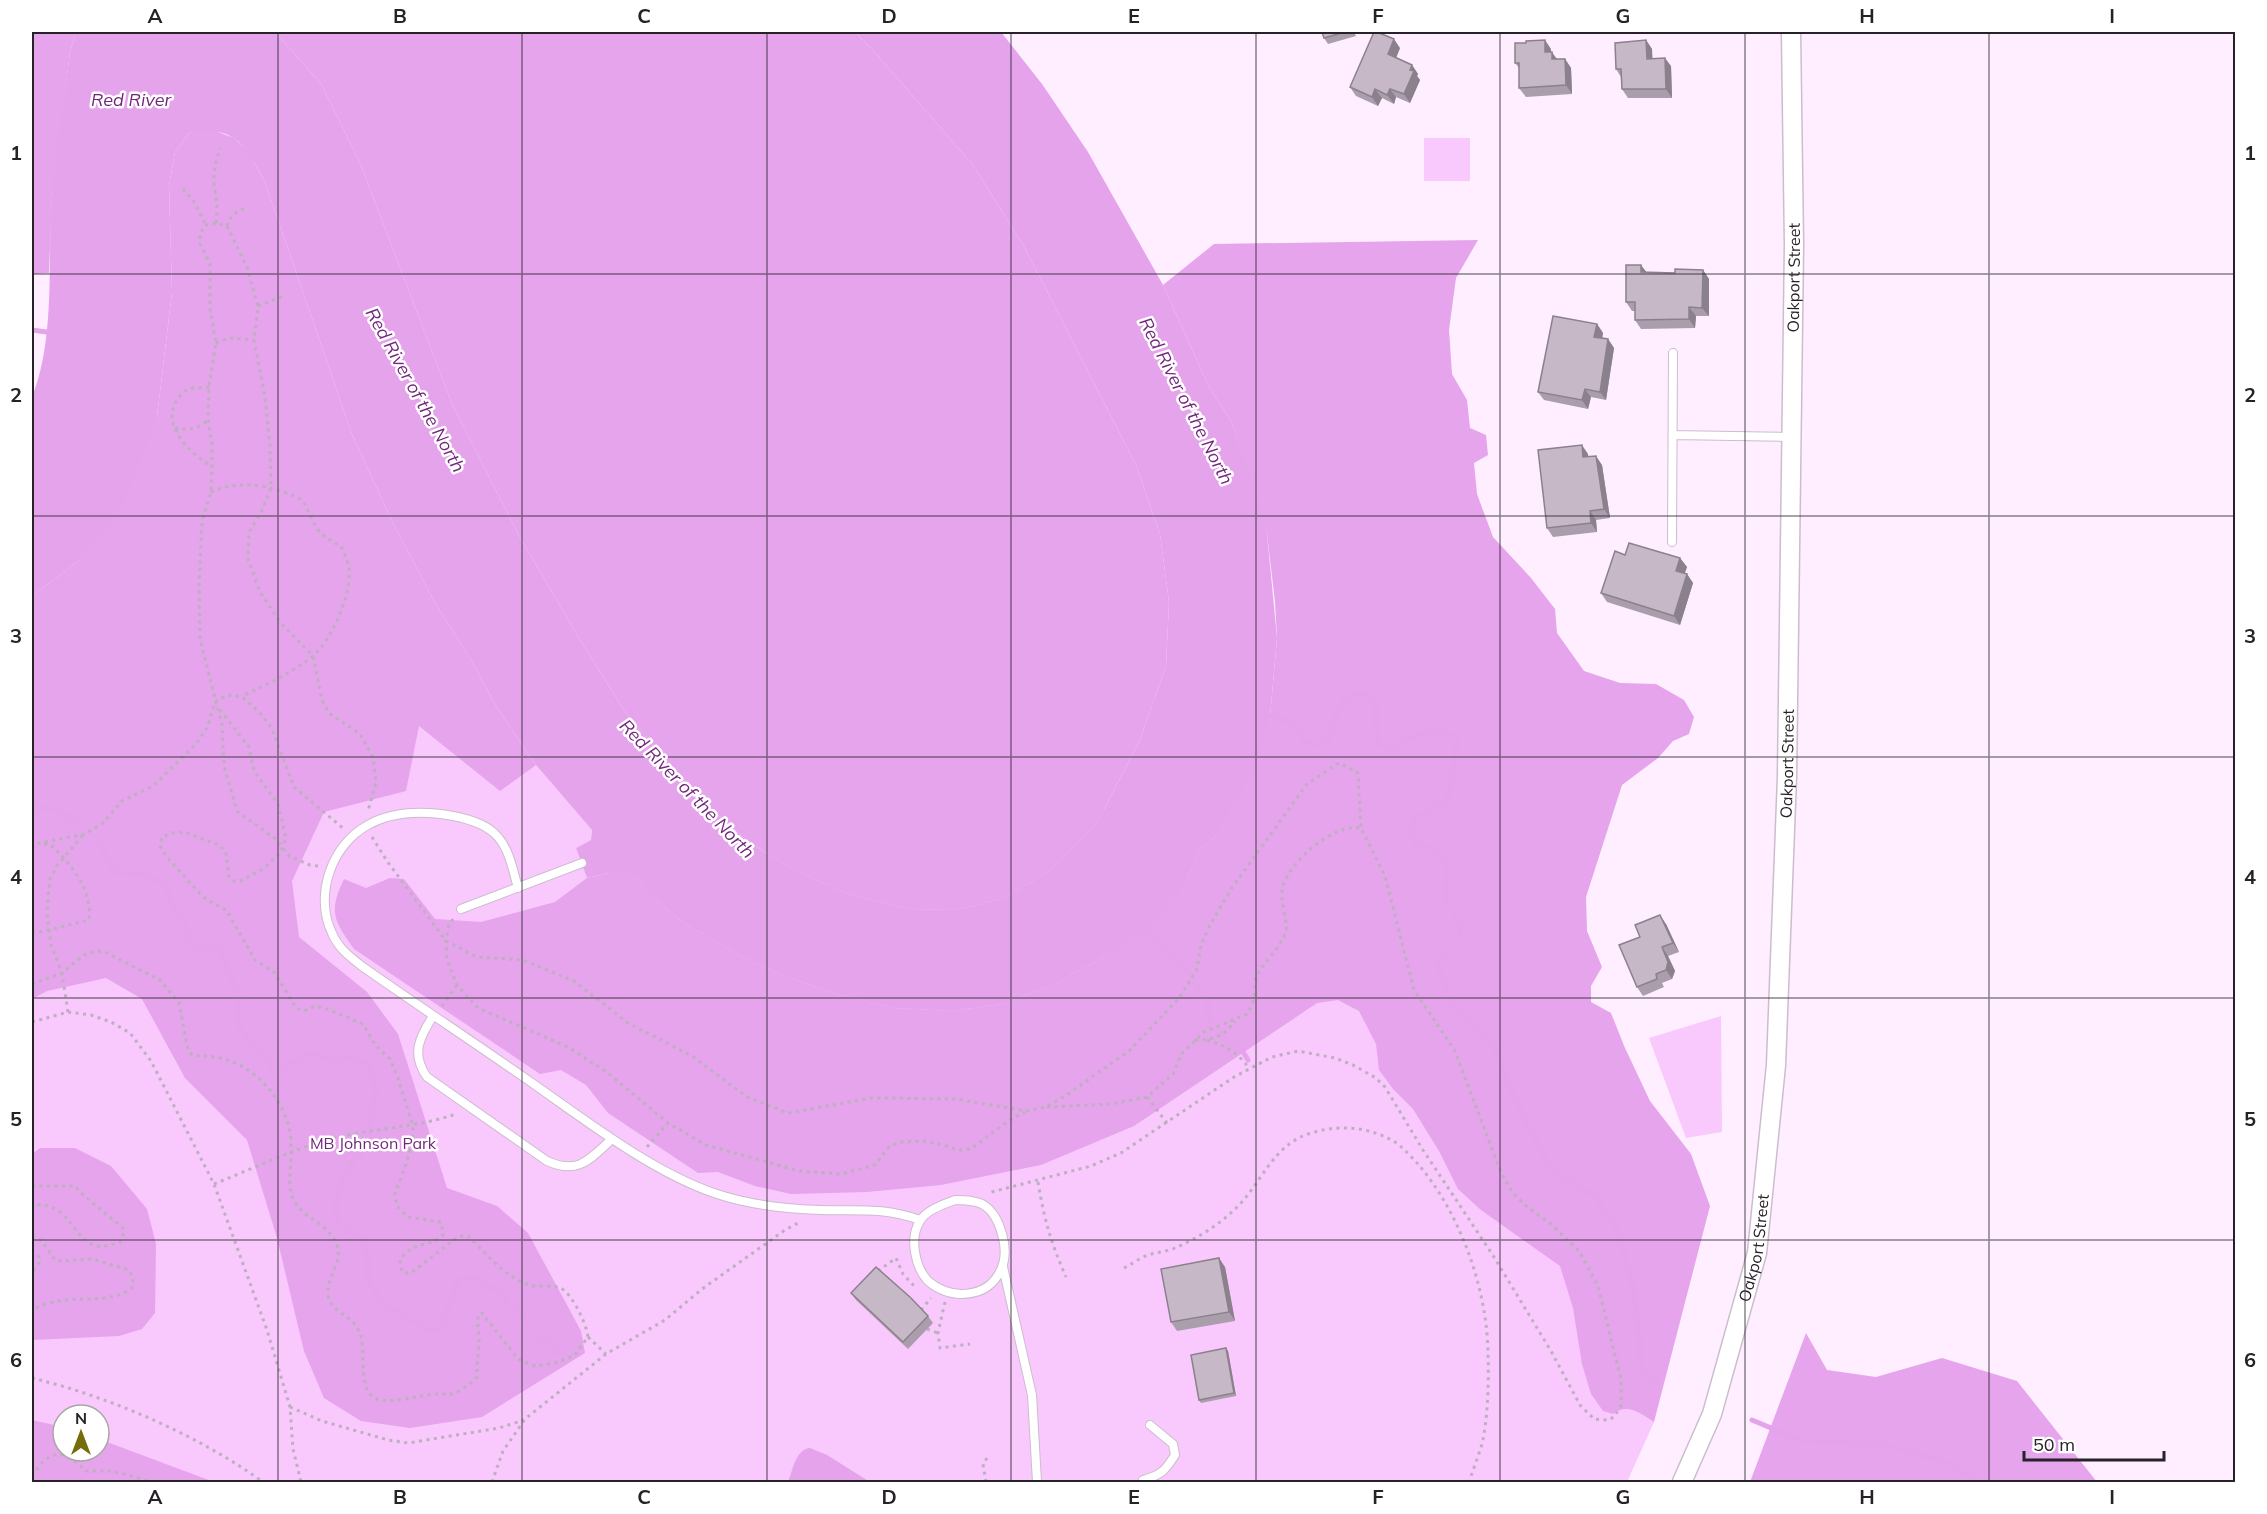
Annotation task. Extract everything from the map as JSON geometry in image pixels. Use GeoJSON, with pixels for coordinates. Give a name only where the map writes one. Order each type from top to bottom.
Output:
{"type":"FeatureCollection","features":[{"type":"Feature","properties":{"kind":"street","name":"Oakport Street"},"geometry":{"type":"LineString","coordinates":[[1682,1482],[1712,1414],[1758,1253],[1776,1065],[1787,777],[1794,245],[1791,32]]}},
{"type":"Feature","properties":{"kind":"lane"},"geometry":{"type":"LineString","coordinates":[[1672,352],[1672,542]]}},
{"type":"Feature","properties":{"kind":"lane"},"geometry":{"type":"LineString","coordinates":[[1672,435],[1791,437]]}},
{"type":"Feature","properties":{"kind":"lane"},"geometry":{"type":"LineString","coordinates":[[518,888],[509,857],[498,837],[485,826],[465,818],[422,813],[403,814],[384,818],[366,826],[337,855],[331,868],[325,903],[326,918],[332,935],[346,954],[433,1017],[612,1139],[683,1180],[731,1198],[767,1207],[822,1210],[876,1209],[896,1212],[920,1220]]}},
{"type":"Feature","properties":{"kind":"lane"},"geometry":{"type":"LineString","coordinates":[[461,909],[582,863]]}},
{"type":"Feature","properties":{"kind":"lane"},"geometry":{"type":"LineString","coordinates":[[433,1017],[420,1036],[419,1065],[427,1077],[547,1161],[563,1168],[581,1164],[612,1139]]}},
{"type":"Feature","properties":{"kind":"lane"},"geometry":{"type":"LineString","coordinates":[[1003,1267],[996,1281],[984,1290],[970,1294],[940,1290],[928,1281],[919,1268],[915,1246],[920,1220],[941,1204],[955,1200],[970,1200],[984,1205],[994,1215],[1000,1227],[1004,1242],[1003,1267],[1032,1395],[1037,1482]]}},
{"type":"Feature","properties":{"kind":"lane"},"geometry":{"type":"LineString","coordinates":[[1143,1480],[1158,1475],[1175,1455],[1173,1444],[1150,1425]]}},
{"type":"Feature","properties":{"kind":"path"},"geometry":{"type":"LineString","coordinates":[[216,223],[217,199],[214,182],[220,148]]}},
{"type":"Feature","properties":{"kind":"path"},"geometry":{"type":"LineString","coordinates":[[183,189],[193,200],[206,225]]}},
{"type":"Feature","properties":{"kind":"path"},"geometry":{"type":"LineString","coordinates":[[245,207],[230,218],[227,226],[247,267],[258,306],[254,340],[266,397],[271,488],[261,513],[249,532],[248,559],[260,592],[280,622],[313,656],[322,700],[329,713],[360,734],[373,757],[376,782],[369,803],[366,826],[387,861],[446,941],[477,957],[522,960],[574,981],[628,1023],[692,1056],[747,1097],[788,1113],[872,1098],[956,1099],[1026,1111]]}},
{"type":"Feature","properties":{"kind":"path"},"geometry":{"type":"LineString","coordinates":[[227,226],[216,223],[206,225],[200,233],[200,244],[210,264],[210,308],[216,343],[209,387],[208,420],[212,445],[211,492],[202,521],[198,585],[200,639],[222,724],[224,766],[237,811],[277,840],[289,856],[310,865],[331,868]]}},
{"type":"Feature","properties":{"kind":"path"},"geometry":{"type":"LineString","coordinates":[[258,306],[286,295]]}},
{"type":"Feature","properties":{"kind":"path"},"geometry":{"type":"LineString","coordinates":[[216,343],[229,338],[254,340]]}},
{"type":"Feature","properties":{"kind":"path"},"geometry":{"type":"LineString","coordinates":[[209,387],[189,389],[176,400],[171,413],[175,428],[183,442],[198,458],[212,467]]}},
{"type":"Feature","properties":{"kind":"path"},"geometry":{"type":"LineString","coordinates":[[175,428],[187,430],[198,428],[208,420]]}},
{"type":"Feature","properties":{"kind":"path"},"geometry":{"type":"LineString","coordinates":[[211,492],[226,485],[249,484],[271,488],[302,500],[316,530],[326,539],[341,546],[349,566],[349,588],[332,631],[313,656],[272,682],[242,697]]}},
{"type":"Feature","properties":{"kind":"path"},"geometry":{"type":"LineString","coordinates":[[33,845],[84,834],[103,823],[122,801],[153,786],[183,759],[207,728],[215,702],[227,695],[242,697],[259,712],[271,727],[294,787],[345,830],[350,840]]}},
{"type":"Feature","properties":{"kind":"path"},"geometry":{"type":"LineString","coordinates":[[215,702],[249,747],[254,771],[278,804],[286,838],[280,853],[262,869],[240,881],[229,878],[226,852],[219,844],[184,832],[171,833],[162,837],[160,846],[202,897],[227,911],[255,960],[275,973],[296,1008],[304,1011],[315,1006],[325,1008],[363,1024],[375,1045],[390,1059],[413,1126],[412,1143],[395,1193],[396,1201],[399,1209],[408,1218],[441,1222],[443,1234],[437,1240],[414,1246],[406,1251],[400,1260],[401,1269],[404,1273],[411,1273],[459,1236],[468,1236],[507,1272],[526,1284],[560,1287],[567,1293],[587,1326],[588,1337],[606,1354]]}},
{"type":"Feature","properties":{"kind":"path"},"geometry":{"type":"LineString","coordinates":[[970,1200],[983,1194],[1091,1166],[1120,1153],[1249,1068],[1272,1057],[1298,1051],[1335,1058],[1376,1078],[1391,1096],[1423,1150],[1494,1257],[1551,1351],[1580,1405],[1594,1419],[1608,1420],[1614,1417],[1621,1405],[1621,1379],[1598,1286],[1580,1251],[1512,1192],[1500,1170],[1455,1050],[1414,990],[1385,876],[1361,828],[1358,773],[1339,763],[1307,784],[1231,889],[1210,925],[1202,945],[1197,969],[1179,998],[1129,1050],[1046,1107]]}},
{"type":"Feature","properties":{"kind":"path"},"geometry":{"type":"LineString","coordinates":[[461,909],[449,925],[446,941],[447,959],[457,985],[478,1008],[568,1047],[608,1073],[668,1124],[706,1144],[799,1171],[841,1174],[875,1165],[888,1148],[900,1142],[924,1141],[944,1144],[958,1150],[971,1149],[1008,1121],[1026,1111],[1046,1107],[1111,1104],[1147,1097],[1173,1074],[1182,1053],[1204,1032],[1247,1014],[1254,999],[1255,980],[1266,961],[1279,946],[1287,929],[1283,913],[1282,886],[1294,867],[1306,852],[1325,839],[1351,827],[1361,828]]}},
{"type":"Feature","properties":{"kind":"path"},"geometry":{"type":"LineString","coordinates":[[68,1012],[63,973],[51,945],[48,928],[50,879],[64,857],[84,834]]}},
{"type":"Feature","properties":{"kind":"path"},"geometry":{"type":"LineString","coordinates":[[32,934],[48,928],[78,924],[89,920],[91,910],[76,873],[64,857],[51,844],[33,845]]}},
{"type":"Feature","properties":{"kind":"path"},"geometry":{"type":"LineString","coordinates":[[32,984],[63,973],[84,955],[95,951],[105,952],[160,980],[179,1003],[188,1050],[192,1055],[216,1057],[238,1064],[256,1075],[277,1100],[289,1125],[292,1196],[302,1212],[326,1227],[338,1247],[338,1261],[328,1278],[328,1295],[333,1309],[349,1318],[359,1331],[366,1386],[371,1396],[377,1400],[390,1401],[452,1394],[468,1385],[477,1377],[476,1360],[479,1344],[477,1324],[478,1316],[482,1313],[518,1359],[535,1366],[555,1364],[574,1356],[588,1337]]}},
{"type":"Feature","properties":{"kind":"path"},"geometry":{"type":"LineString","coordinates":[[433,1017],[457,985]]}},
{"type":"Feature","properties":{"kind":"path"},"geometry":{"type":"LineString","coordinates":[[32,1022],[68,1012],[101,1018],[130,1034],[152,1061],[214,1184],[267,1330],[290,1407],[293,1449],[301,1482]]}},
{"type":"Feature","properties":{"kind":"path"},"geometry":{"type":"LineString","coordinates":[[1195,1040],[1216,1037],[1228,1031],[1236,1020]]}},
{"type":"Feature","properties":{"kind":"path"},"geometry":{"type":"LineString","coordinates":[[1207,1040],[1230,1048],[1240,1055],[1249,1068]]}},
{"type":"Feature","properties":{"kind":"path"},"geometry":{"type":"LineString","coordinates":[[1147,1097],[1167,1123]]}},
{"type":"Feature","properties":{"kind":"path"},"geometry":{"type":"LineString","coordinates":[[214,1184],[329,1140],[413,1126],[472,1109]]}},
{"type":"Feature","properties":{"kind":"path"},"geometry":{"type":"LineString","coordinates":[[640,1155],[668,1124]]}},
{"type":"Feature","properties":{"kind":"path"},"geometry":{"type":"LineString","coordinates":[[1124,1268],[1148,1256],[1173,1249],[1217,1224],[1252,1191],[1276,1154],[1309,1133],[1349,1128],[1365,1130],[1397,1143],[1429,1177],[1450,1211],[1471,1262],[1481,1300],[1487,1331],[1488,1380],[1482,1442],[1469,1482]]}},
{"type":"Feature","properties":{"kind":"path"},"geometry":{"type":"LineString","coordinates":[[1038,1181],[1047,1229],[1066,1278]]}},
{"type":"Feature","properties":{"kind":"path"},"geometry":{"type":"LineString","coordinates":[[32,1186],[75,1186],[123,1228],[124,1233],[120,1242],[96,1246],[84,1239],[74,1225],[59,1211],[47,1206],[32,1205]]}},
{"type":"Feature","properties":{"kind":"path"},"geometry":{"type":"LineString","coordinates":[[492,1482],[503,1451],[525,1419],[606,1354],[665,1320],[702,1289],[785,1230],[822,1210]]}},
{"type":"Feature","properties":{"kind":"path"},"geometry":{"type":"LineString","coordinates":[[32,1236],[42,1241],[55,1260],[92,1259],[129,1270],[134,1278],[132,1288],[124,1294],[111,1298],[53,1302],[32,1310]]}},
{"type":"Feature","properties":{"kind":"path"},"geometry":{"type":"LineString","coordinates":[[32,1250],[39,1257],[39,1263],[32,1272]]}},
{"type":"Feature","properties":{"kind":"path"},"geometry":{"type":"LineString","coordinates":[[877,1271],[896,1258],[910,1284],[923,1293],[945,1302]]}},
{"type":"Feature","properties":{"kind":"path"},"geometry":{"type":"LineString","coordinates":[[948,1292],[938,1333],[940,1348],[970,1344]]}},
{"type":"Feature","properties":{"kind":"path"},"geometry":{"type":"LineString","coordinates":[[921,1310],[932,1297]]}},
{"type":"Feature","properties":{"kind":"path"},"geometry":{"type":"LineString","coordinates":[[927,1329],[938,1333]]}},
{"type":"Feature","properties":{"kind":"path"},"geometry":{"type":"LineString","coordinates":[[32,1378],[121,1407],[190,1438],[245,1469],[263,1482]]}},
{"type":"Feature","properties":{"kind":"path"},"geometry":{"type":"LineString","coordinates":[[290,1407],[322,1421],[388,1440],[408,1443],[499,1428],[525,1419]]}},
{"type":"Feature","properties":{"kind":"path"},"geometry":{"type":"LineString","coordinates":[[32,1476],[47,1458],[58,1455],[71,1457],[86,1471],[112,1471],[152,1482]]}},
{"type":"Feature","properties":{"kind":"path"},"geometry":{"type":"LineString","coordinates":[[986,1482],[982,1464],[989,1455]]}},
{"type":"Feature","properties":{"kind":"green space"},"geometry":{"type":"Polygon","coordinates":[[[32,32],[76,32],[70,52],[52,198],[49,273],[32,274],[32,32]]]}},
{"type":"Feature","properties":{"kind":"green space"},"geometry":{"type":"Polygon","coordinates":[[[275,32],[855,32],[872,49],[973,165],[1025,248],[1136,465],[1160,534],[1169,602],[1166,666],[1139,742],[1097,823],[1048,873],[1001,899],[957,910],[907,909],[850,895],[793,870],[746,840],[692,792],[626,713],[518,534],[452,404],[360,163],[321,84],[275,32]]]}},
{"type":"Feature","properties":{"kind":"green space"},"geometry":{"type":"Polygon","coordinates":[[[210,129],[234,138],[248,151],[265,182],[352,434],[392,521],[434,601],[473,663],[496,706],[536,765],[500,791],[419,726],[406,791],[324,812],[292,881],[299,937],[367,992],[398,1034],[447,1188],[497,1206],[528,1233],[581,1331],[585,1353],[482,1417],[410,1428],[361,1421],[324,1398],[304,1351],[277,1238],[247,1140],[185,1078],[142,999],[106,978],[47,991],[32,999],[32,596],[77,562],[157,417],[172,292],[169,186],[175,152],[189,133],[210,129]]]}},
{"type":"Feature","properties":{"kind":"green space"},"geometry":{"type":"Polygon","coordinates":[[[1424,138],[1470,138],[1470,181],[1424,181],[1424,138]]]}},
{"type":"Feature","properties":{"kind":"green space"},"geometry":{"type":"Polygon","coordinates":[[[1478,240],[1456,278],[1449,330],[1452,374],[1467,400],[1470,428],[1486,435],[1488,455],[1474,463],[1477,494],[1493,537],[1531,578],[1555,609],[1557,633],[1584,671],[1620,683],[1656,684],[1684,700],[1694,717],[1689,734],[1673,741],[1658,758],[1622,785],[1586,897],[1587,931],[1602,967],[1591,986],[1591,1002],[1611,1013],[1650,1101],[1691,1154],[1710,1206],[1654,1422],[1634,1410],[1624,1409],[1613,1414],[1603,1411],[1591,1394],[1582,1364],[1573,1308],[1560,1266],[1481,1210],[1458,1189],[1439,1151],[1413,1109],[1393,1089],[1379,1070],[1376,1044],[1359,1011],[1338,1000],[1317,1003],[1134,1126],[1041,1165],[941,1185],[867,1192],[791,1194],[755,1186],[718,1172],[698,1173],[608,1113],[586,1085],[561,1070],[540,1074],[354,949],[342,931],[335,908],[344,879],[366,888],[390,878],[404,879],[435,919],[481,922],[555,902],[587,878],[609,873],[626,873],[641,879],[658,902],[684,923],[743,957],[788,977],[831,992],[893,1008],[952,1011],[1002,1004],[1052,985],[1104,957],[1184,887],[1201,847],[1215,837],[1270,717],[1277,638],[1267,534],[1232,423],[1208,385],[1163,285],[1214,244],[1478,240]]]}},
{"type":"Feature","properties":{"kind":"green space","name":"MB Johnson Park"},"geometry":{"type":"Polygon","coordinates":[[[77,562],[536,765],[592,830],[591,840],[576,848],[587,878],[1241,791],[1642,1370],[1654,1422],[1627,1482],[32,1482],[32,596],[77,562]]]}},
{"type":"Feature","properties":{"kind":"green space"},"geometry":{"type":"Polygon","coordinates":[[[1721,1016],[1722,1132],[1686,1138],[1649,1038],[1721,1016]]]}},
{"type":"Feature","properties":{"kind":"green space"},"geometry":{"type":"Polygon","coordinates":[[[40,1148],[75,1148],[111,1166],[147,1209],[156,1244],[155,1313],[142,1329],[119,1336],[32,1340],[32,1154],[40,1148]]]}},
{"type":"Feature","properties":{"kind":"green space"},"geometry":{"type":"Polygon","coordinates":[[[1806,1333],[1827,1370],[1876,1377],[1942,1358],[2017,1381],[2097,1482],[1750,1482],[1806,1333]]]}},
{"type":"Feature","properties":{"kind":"green space"},"geometry":{"type":"Polygon","coordinates":[[[32,1420],[51,1424],[51,1463],[111,1463],[111,1443],[214,1482],[32,1482],[32,1420]]]}},
{"type":"Feature","properties":{"kind":"water","name":"Red River"},"geometry":{"type":"Polygon","coordinates":[[[76,32],[275,32],[321,84],[360,163],[452,404],[518,534],[626,713],[692,792],[746,840],[793,870],[850,895],[907,909],[957,910],[1001,899],[1048,873],[1097,823],[1139,742],[1166,666],[1169,602],[1160,534],[1136,465],[1025,248],[973,165],[855,32],[1001,32],[1042,84],[1088,152],[1163,285],[1208,385],[1232,423],[1267,534],[1277,638],[1270,717],[1258,755],[1241,791],[1215,837],[1201,847],[1184,887],[1143,931],[1104,957],[1052,985],[1002,1004],[952,1011],[893,1008],[831,992],[788,977],[743,957],[684,923],[658,902],[640,879],[626,873],[609,873],[587,878],[576,848],[591,840],[592,830],[536,765],[496,706],[473,663],[434,601],[392,521],[352,434],[265,182],[245,148],[228,135],[218,132],[189,133],[175,152],[169,186],[172,292],[157,417],[120,511],[77,562],[32,596],[32,397],[45,350],[54,179],[70,52],[76,32]]]}},
{"type":"Feature","properties":{"kind":"water"},"geometry":{"type":"Polygon","coordinates":[[[810,1448],[827,1455],[870,1482],[788,1482],[798,1456],[810,1448]]]}},
{"type":"Feature","properties":{"kind":"building"},"geometry":{"type":"Polygon","coordinates":[[[1322,32],[1345,32],[1324,38],[1322,32]]]}},
{"type":"Feature","properties":{"kind":"building"},"geometry":{"type":"Polygon","coordinates":[[[1374,32],[1394,39],[1388,54],[1412,65],[1410,70],[1414,71],[1404,94],[1390,89],[1387,95],[1375,89],[1372,97],[1350,87],[1374,32]]]}},
{"type":"Feature","properties":{"kind":"building"},"geometry":{"type":"Polygon","coordinates":[[[1545,40],[1545,52],[1552,52],[1552,59],[1565,59],[1566,85],[1519,88],[1519,63],[1515,63],[1515,43],[1545,40]]]}},
{"type":"Feature","properties":{"kind":"building"},"geometry":{"type":"Polygon","coordinates":[[[1646,40],[1647,59],[1665,58],[1666,89],[1622,89],[1621,69],[1616,69],[1615,43],[1646,40]]]}},
{"type":"Feature","properties":{"kind":"building"},"geometry":{"type":"Polygon","coordinates":[[[1626,265],[1641,265],[1641,272],[1675,273],[1675,269],[1703,270],[1702,308],[1689,307],[1689,319],[1635,320],[1635,302],[1626,302],[1626,265]]]}},
{"type":"Feature","properties":{"kind":"building"},"geometry":{"type":"Polygon","coordinates":[[[1553,316],[1597,324],[1594,337],[1608,339],[1600,392],[1585,389],[1582,400],[1538,392],[1553,316]]]}},
{"type":"Feature","properties":{"kind":"building"},"geometry":{"type":"Polygon","coordinates":[[[1582,445],[1583,457],[1596,456],[1604,509],[1590,511],[1591,523],[1547,528],[1538,450],[1582,445]]]}},
{"type":"Feature","properties":{"kind":"building"},"geometry":{"type":"Polygon","coordinates":[[[1629,543],[1680,558],[1676,571],[1687,574],[1674,616],[1601,593],[1615,551],[1625,555],[1629,543]]]}},
{"type":"Feature","properties":{"kind":"building"},"geometry":{"type":"Polygon","coordinates":[[[1660,915],[1673,943],[1662,947],[1668,962],[1666,970],[1656,974],[1657,979],[1637,987],[1619,945],[1640,937],[1635,925],[1660,915]]]}},
{"type":"Feature","properties":{"kind":"building"},"geometry":{"type":"Polygon","coordinates":[[[1219,1258],[1229,1312],[1171,1322],[1161,1269],[1219,1258]]]}},
{"type":"Feature","properties":{"kind":"building"},"geometry":{"type":"Polygon","coordinates":[[[876,1267],[928,1316],[903,1342],[851,1293],[876,1267]]]}},
{"type":"Feature","properties":{"kind":"building"},"geometry":{"type":"Polygon","coordinates":[[[1226,1348],[1234,1393],[1199,1400],[1191,1355],[1226,1348]]]}},
{"type":"Feature","properties":{"kind":"waterway"},"geometry":{"type":"LineString","coordinates":[[32,330],[54,333]]}},
{"type":"Feature","properties":{"kind":"waterway"},"geometry":{"type":"LineString","coordinates":[[1265,715],[1289,722],[1297,729],[1305,742],[1318,746],[1328,740],[1338,709],[1346,698],[1360,693],[1370,697],[1376,707],[1378,743],[1390,749],[1423,733],[1440,732],[1457,739],[1447,797],[1436,807],[1414,818],[1410,832],[1418,846],[1432,847],[1447,861],[1445,905],[1461,921],[1460,937],[1436,961],[1451,1000],[1493,1045],[1524,1119],[1553,1171],[1593,1195],[1617,1230],[1634,1291],[1642,1370],[1658,1382]]}},
{"type":"Feature","properties":{"kind":"waterway"},"geometry":{"type":"LineString","coordinates":[[32,806],[57,811],[78,825]]}},
{"type":"Feature","properties":{"kind":"waterway"},"geometry":{"type":"LineString","coordinates":[[101,844],[115,872],[146,875],[164,883],[171,903],[189,930],[186,941],[192,947],[219,948],[238,995],[238,1025],[273,1069],[282,1068],[311,1053],[332,1060],[350,1058],[369,1064],[375,1093],[366,1148],[349,1167],[343,1178],[335,1212],[340,1225],[363,1240],[370,1285],[387,1305],[429,1331],[441,1329],[455,1287],[460,1279],[474,1277],[494,1289],[557,1353]]}},
{"type":"Feature","properties":{"kind":"waterway"},"geometry":{"type":"LineString","coordinates":[[1138,927],[1168,949],[1190,974],[1207,1003],[1210,1021],[1226,1041],[1240,1047],[1248,1060]]}},
{"type":"Feature","properties":{"kind":"waterway"},"geometry":{"type":"LineString","coordinates":[[1752,1420],[1802,1441],[1882,1444],[1949,1463],[1977,1482]]}},
{"type":"Feature","properties":{"kind":"water label","name":"Red River of the North"},"geometry":{"type":"Point","coordinates":[415,390]}},
{"type":"Feature","properties":{"kind":"water label","name":"Red River of the North"},"geometry":{"type":"Point","coordinates":[1186,401]}},
{"type":"Feature","properties":{"kind":"water label","name":"Red River of the North"},"geometry":{"type":"Point","coordinates":[687,789]}}]}
